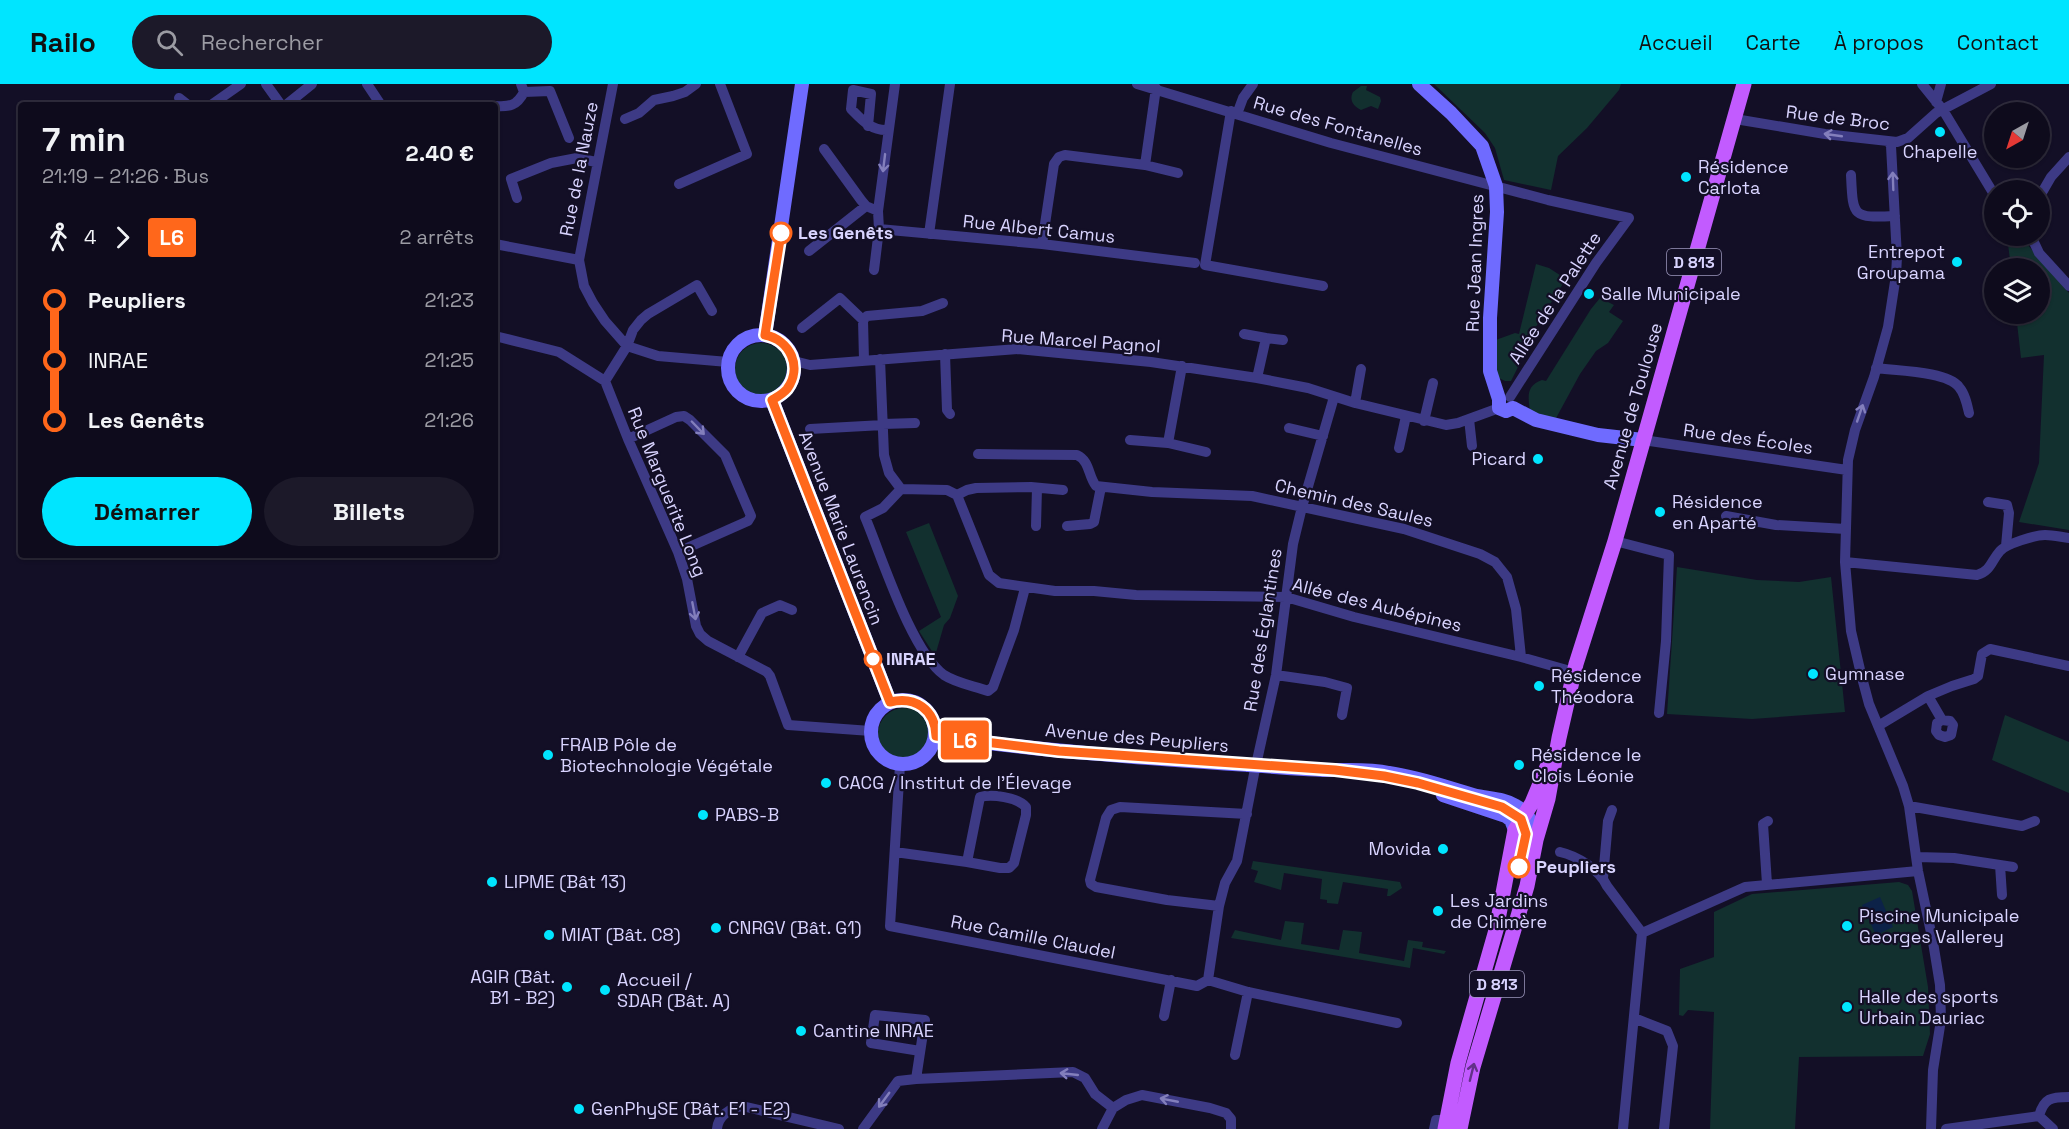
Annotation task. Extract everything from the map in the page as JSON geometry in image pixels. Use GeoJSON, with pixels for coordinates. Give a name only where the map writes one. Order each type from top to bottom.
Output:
{"type":"FeatureCollection","features":[{"type":"Feature","properties":{"kind":"main road","name":"Avenue de Toulouse"},"geometry":{"type":"LineString","coordinates":[[1440,1124],[1496,930],[1524,820],[1548,800],[1574,672],[1615,541],[1736,119],[1744,84]]}},
{"type":"Feature","properties":{"kind":"main road","name":"Avenue de Toulouse"},"geometry":{"type":"LineString","coordinates":[[1460,1129],[1473,1067],[1527,886],[1536,840],[1524,820]]}},
{"type":"Feature","properties":{"kind":"street"},"geometry":{"type":"LineString","coordinates":[[215,102],[241,84]]}},
{"type":"Feature","properties":{"kind":"street"},"geometry":{"type":"LineString","coordinates":[[266,84],[278,102]]}},
{"type":"Feature","properties":{"kind":"street"},"geometry":{"type":"LineString","coordinates":[[290,102],[312,84]]}},
{"type":"Feature","properties":{"kind":"street"},"geometry":{"type":"LineString","coordinates":[[367,84],[379,102]]}},
{"type":"Feature","properties":{"kind":"street","name":"Rue de la Nauze"},"geometry":{"type":"LineString","coordinates":[[579,260],[596,162],[613,84]]}},
{"type":"Feature","properties":{"kind":"street"},"geometry":{"type":"LineString","coordinates":[[625,119],[639,112],[654,100],[685,92],[696,84]]}},
{"type":"Feature","properties":{"kind":"street"},"geometry":{"type":"LineString","coordinates":[[679,184],[747,154],[720,84]]}},
{"type":"Feature","properties":{"kind":"street"},"geometry":{"type":"LineString","coordinates":[[765,335],[802,84]]}},
{"type":"Feature","properties":{"kind":"street"},"geometry":{"type":"LineString","coordinates":[[874,270],[879,229],[878,211],[895,84]]}},
{"type":"Feature","properties":{"kind":"street"},"geometry":{"type":"LineString","coordinates":[[929,234],[950,84]]}},
{"type":"Feature","properties":{"kind":"street","name":"Rue des Fontanelles"},"geometry":{"type":"LineString","coordinates":[[1137,84],[1331,143],[1548,200],[1629,218]]}},
{"type":"Feature","properties":{"kind":"street"},"geometry":{"type":"LineString","coordinates":[[1253,84],[1234,113],[1205,265],[1323,286]]}},
{"type":"Feature","properties":{"kind":"street","name":"Rue Jean Ingres"},"geometry":{"type":"LineString","coordinates":[[1419,84],[1482,146],[1496,186],[1497,212],[1490,318],[1490,371],[1505,403]]}},
{"type":"Feature","properties":{"kind":"street"},"geometry":{"type":"LineString","coordinates":[[1922,84],[1939,106],[1985,180]]}},
{"type":"Feature","properties":{"kind":"street"},"geometry":{"type":"LineString","coordinates":[[1939,106],[1941,84]]}},
{"type":"Feature","properties":{"kind":"street","name":"Rue de Broc"},"geometry":{"type":"LineString","coordinates":[[1736,119],[1826,134],[1889,142],[1903,141],[1936,113],[1939,106],[1958,100],[1991,84]]}},
{"type":"Feature","properties":{"kind":"street"},"geometry":{"type":"LineString","coordinates":[[498,106],[511,106],[520,99],[522,88],[550,91],[569,138]]}},
{"type":"Feature","properties":{"kind":"street"},"geometry":{"type":"LineString","coordinates":[[1145,165],[1156,88]]}},
{"type":"Feature","properties":{"kind":"street"},"geometry":{"type":"LineString","coordinates":[[868,126],[880,131],[888,130]]}},
{"type":"Feature","properties":{"kind":"street"},"geometry":{"type":"LineString","coordinates":[[1889,142],[1897,257],[1894,286],[1888,327],[1855,430],[1847,470],[1845,562],[1851,631],[1869,704],[1903,786],[1909,807],[1918,871],[1940,985],[1941,1020],[1933,1070],[1931,1129]]}},
{"type":"Feature","properties":{"kind":"street"},"geometry":{"type":"LineString","coordinates":[[824,150],[866,206],[878,211]]}},
{"type":"Feature","properties":{"kind":"street"},"geometry":{"type":"LineString","coordinates":[[1042,244],[1054,164],[1059,157],[1065,155],[1145,165],[1178,173]]}},
{"type":"Feature","properties":{"kind":"street"},"geometry":{"type":"LineString","coordinates":[[2050,181],[2064,168],[2069,157]]}},
{"type":"Feature","properties":{"kind":"street"},"geometry":{"type":"LineString","coordinates":[[517,198],[511,179],[551,163],[577,158],[596,162]]}},
{"type":"Feature","properties":{"kind":"street"},"geometry":{"type":"LineString","coordinates":[[1851,176],[1853,205],[1860,214],[1866,217],[1895,216]]}},
{"type":"Feature","properties":{"kind":"street"},"geometry":{"type":"LineString","coordinates":[[809,251],[866,206]]}},
{"type":"Feature","properties":{"kind":"street","name":"Allée de la Palette"},"geometry":{"type":"LineString","coordinates":[[1505,403],[1596,263],[1629,218]]}},
{"type":"Feature","properties":{"kind":"street","name":"Rue Albert Camus"},"geometry":{"type":"LineString","coordinates":[[879,229],[1042,244],[1195,263]]}},
{"type":"Feature","properties":{"kind":"street"},"geometry":{"type":"LineString","coordinates":[[498,245],[579,260],[584,286],[593,303],[627,346],[658,356],[728,362]]}},
{"type":"Feature","properties":{"kind":"street"},"geometry":{"type":"LineString","coordinates":[[2035,246],[2069,286]]}},
{"type":"Feature","properties":{"kind":"street"},"geometry":{"type":"LineString","coordinates":[[498,337],[559,351],[605,381],[627,346],[633,330],[648,314],[697,285],[712,311]]}},
{"type":"Feature","properties":{"kind":"street"},"geometry":{"type":"LineString","coordinates":[[802,328],[840,298],[863,320],[864,360]]}},
{"type":"Feature","properties":{"kind":"street"},"geometry":{"type":"LineString","coordinates":[[863,320],[867,316],[922,311],[943,303]]}},
{"type":"Feature","properties":{"kind":"street"},"geometry":{"type":"LineString","coordinates":[[1244,333],[1283,339]]}},
{"type":"Feature","properties":{"kind":"street"},"geometry":{"type":"LineString","coordinates":[[752,336],[772,336],[784,343],[794,361],[793,378],[786,391],[772,400],[759,401],[746,398],[731,382],[728,362],[733,350],[740,342],[752,336]]}},
{"type":"Feature","properties":{"kind":"street"},"geometry":{"type":"LineString","coordinates":[[1257,378],[1266,338]]}},
{"type":"Feature","properties":{"kind":"street","name":"Rue Marcel Pagnol"},"geometry":{"type":"LineString","coordinates":[[794,361],[810,365],[1018,349],[1182,366],[1257,378],[1308,388],[1355,403],[1446,425],[1468,419],[1505,403]]}},
{"type":"Feature","properties":{"kind":"street"},"geometry":{"type":"LineString","coordinates":[[945,354],[947,410],[950,414]]}},
{"type":"Feature","properties":{"kind":"street"},"geometry":{"type":"LineString","coordinates":[[880,359],[884,455],[889,473],[901,489]]}},
{"type":"Feature","properties":{"kind":"street"},"geometry":{"type":"LineString","coordinates":[[1168,443],[1182,366]]}},
{"type":"Feature","properties":{"kind":"street"},"geometry":{"type":"LineString","coordinates":[[1876,368],[1930,375],[1954,382],[1964,396],[1969,413]]}},
{"type":"Feature","properties":{"kind":"street"},"geometry":{"type":"LineString","coordinates":[[1355,403],[1361,369]]}},
{"type":"Feature","properties":{"kind":"street","name":"Rue Marguerite Long"},"geometry":{"type":"LineString","coordinates":[[605,381],[678,552],[700,634],[708,641],[767,672],[788,725],[871,731]]}},
{"type":"Feature","properties":{"kind":"street"},"geometry":{"type":"LineString","coordinates":[[1424,421],[1433,383]]}},
{"type":"Feature","properties":{"kind":"street","name":"Rue des Églantines"},"geometry":{"type":"LineString","coordinates":[[1208,980],[1219,906],[1225,883],[1237,861],[1276,675],[1293,544],[1335,397]]}},
{"type":"Feature","properties":{"kind":"street","name":"Avenue Marie Laurencin"},"geometry":{"type":"LineString","coordinates":[[772,400],[890,702]]}},
{"type":"Feature","properties":{"kind":"street"},"geometry":{"type":"LineString","coordinates":[[1505,403],[1536,420],[1642,444]]}},
{"type":"Feature","properties":{"kind":"street"},"geometry":{"type":"LineString","coordinates":[[628,439],[676,417],[684,416],[725,455],[740,487],[751,516],[748,521],[678,552]]}},
{"type":"Feature","properties":{"kind":"street"},"geometry":{"type":"LineString","coordinates":[[1399,448],[1406,416]]}},
{"type":"Feature","properties":{"kind":"street"},"geometry":{"type":"LineString","coordinates":[[1468,419],[1472,446]]}},
{"type":"Feature","properties":{"kind":"street"},"geometry":{"type":"LineString","coordinates":[[810,429],[915,423]]}},
{"type":"Feature","properties":{"kind":"street"},"geometry":{"type":"LineString","coordinates":[[1289,428],[1323,436]]}},
{"type":"Feature","properties":{"kind":"street"},"geometry":{"type":"LineString","coordinates":[[1130,440],[1168,443],[1206,452]]}},
{"type":"Feature","properties":{"kind":"street","name":"Rue des Écoles"},"geometry":{"type":"LineString","coordinates":[[1642,444],[1847,470]]}},
{"type":"Feature","properties":{"kind":"street"},"geometry":{"type":"LineString","coordinates":[[978,454],[1077,455],[1085,461],[1092,481],[1096,486],[1101,487],[1094,522],[1067,526]]}},
{"type":"Feature","properties":{"kind":"street","name":"Chemin des Saules"},"geometry":{"type":"LineString","coordinates":[[1101,487],[1152,492],[1252,496],[1404,529],[1473,551],[1495,562],[1507,577],[1513,593],[1521,657]]}},
{"type":"Feature","properties":{"kind":"street"},"geometry":{"type":"LineString","coordinates":[[1025,588],[1014,630],[993,687],[988,691],[949,678],[936,668],[910,628],[866,517],[883,508],[901,489],[947,490],[957,495],[976,488],[1063,490]]}},
{"type":"Feature","properties":{"kind":"street"},"geometry":{"type":"LineString","coordinates":[[1036,526],[1037,488]]}},
{"type":"Feature","properties":{"kind":"street","name":"Allée des Aubépines"},"geometry":{"type":"LineString","coordinates":[[957,495],[989,575],[999,584],[1025,588],[1136,595],[1286,597],[1354,617],[1574,672]]}},
{"type":"Feature","properties":{"kind":"street"},"geometry":{"type":"LineString","coordinates":[[1988,502],[2007,505],[2009,513],[2006,546]]}},
{"type":"Feature","properties":{"kind":"street"},"geometry":{"type":"LineString","coordinates":[[1726,516],[1776,525],[1846,529]]}},
{"type":"Feature","properties":{"kind":"street"},"geometry":{"type":"LineString","coordinates":[[1845,562],[1977,575],[1985,573],[2006,546],[2043,535],[2069,538]]}},
{"type":"Feature","properties":{"kind":"street"},"geometry":{"type":"LineString","coordinates":[[1615,541],[1669,555],[1665,655],[1659,713]]}},
{"type":"Feature","properties":{"kind":"street"},"geometry":{"type":"LineString","coordinates":[[738,657],[762,613],[780,605],[792,610]]}},
{"type":"Feature","properties":{"kind":"street"},"geometry":{"type":"LineString","coordinates":[[1878,726],[1928,696],[1974,679],[1978,676],[1982,654],[1990,649],[2069,666]]}},
{"type":"Feature","properties":{"kind":"street"},"geometry":{"type":"LineString","coordinates":[[1276,675],[1325,682],[1347,688],[1342,715]]}},
{"type":"Feature","properties":{"kind":"street"},"geometry":{"type":"LineString","coordinates":[[1928,696],[1942,720]]}},
{"type":"Feature","properties":{"kind":"street"},"geometry":{"type":"LineString","coordinates":[[910,701],[921,705],[933,719],[936,736],[932,748],[915,763],[900,765],[887,761],[873,745],[872,723],[880,710],[890,702],[910,701]]}},
{"type":"Feature","properties":{"kind":"street","name":"Avenue des Peupliers"},"geometry":{"type":"LineString","coordinates":[[936,736],[1059,751],[1335,770],[1362,769],[1414,778],[1473,795],[1503,800],[1516,806],[1524,820]]}},
{"type":"Feature","properties":{"kind":"street"},"geometry":{"type":"LineString","coordinates":[[900,765],[895,852],[1009,868],[1014,864],[1026,807],[1022,803],[989,795],[980,797],[967,862]]}},
{"type":"Feature","properties":{"kind":"street"},"geometry":{"type":"LineString","coordinates":[[1219,906],[1167,900],[1096,887],[1091,884],[1090,880],[1106,818],[1111,810],[1120,807],[1247,814]]}},
{"type":"Feature","properties":{"kind":"street"},"geometry":{"type":"LineString","coordinates":[[1909,807],[2022,826],[2035,821]]}},
{"type":"Feature","properties":{"kind":"street"},"geometry":{"type":"LineString","coordinates":[[1603,878],[1608,821],[1612,810]]}},
{"type":"Feature","properties":{"kind":"street"},"geometry":{"type":"LineString","coordinates":[[1767,884],[1763,824],[1768,821]]}},
{"type":"Feature","properties":{"kind":"street","name":"Rue Camille Claudel"},"geometry":{"type":"LineString","coordinates":[[895,852],[890,926],[1197,986],[1208,980],[1248,992],[1397,1023]]}},
{"type":"Feature","properties":{"kind":"street"},"geometry":{"type":"LineString","coordinates":[[1560,852],[1573,855],[1603,878],[1618,903],[1642,933],[1623,1129]]}},
{"type":"Feature","properties":{"kind":"street"},"geometry":{"type":"LineString","coordinates":[[1916,853],[2013,867]]}},
{"type":"Feature","properties":{"kind":"street"},"geometry":{"type":"LineString","coordinates":[[2000,865],[2002,895]]}},
{"type":"Feature","properties":{"kind":"street"},"geometry":{"type":"LineString","coordinates":[[1642,933],[1745,887],[1918,871]]}},
{"type":"Feature","properties":{"kind":"street"},"geometry":{"type":"LineString","coordinates":[[1164,1016],[1171,980]]}},
{"type":"Feature","properties":{"kind":"street"},"geometry":{"type":"LineString","coordinates":[[1235,1056],[1248,992]]}},
{"type":"Feature","properties":{"kind":"street"},"geometry":{"type":"LineString","coordinates":[[916,1079],[921,1051],[925,1020],[875,1015],[871,1043],[921,1051]]}},
{"type":"Feature","properties":{"kind":"street"},"geometry":{"type":"LineString","coordinates":[[1634,1018],[1667,1031],[1673,1046],[1664,1129]]}},
{"type":"Feature","properties":{"kind":"street"},"geometry":{"type":"LineString","coordinates":[[863,1129],[898,1081],[916,1079],[1073,1072],[1085,1078],[1095,1094],[1113,1108]]}},
{"type":"Feature","properties":{"kind":"street"},"geometry":{"type":"LineString","coordinates":[[1102,1129],[1113,1108],[1126,1100],[1143,1095],[1226,1113],[1231,1119],[1231,1129]]}},
{"type":"Feature","properties":{"kind":"street"},"geometry":{"type":"LineString","coordinates":[[2039,1116],[2047,1101],[2054,1097],[2069,1096]]}},
{"type":"Feature","properties":{"kind":"street"},"geometry":{"type":"LineString","coordinates":[[717,1129],[718,1123],[727,1112],[734,1107],[742,1106],[798,1124],[834,1128]]}},
{"type":"Feature","properties":{"kind":"street"},"geometry":{"type":"LineString","coordinates":[[1946,1129],[2039,1116]]}},
{"type":"Feature","properties":{"kind":"street"},"geometry":{"type":"LineString","coordinates":[[2039,1116],[2053,1129]]}},
{"type":"Feature","properties":{"kind":"green space"},"geometry":{"type":"Polygon","coordinates":[[[1434,84],[1621,84],[1619,90],[1587,128],[1558,156],[1551,190],[1504,180],[1495,148],[1485,133],[1434,84]]]}},
{"type":"Feature","properties":{"kind":"green space"},"geometry":{"type":"Polygon","coordinates":[[[1361,86],[1367,86],[1366,90],[1380,97],[1378,109],[1371,106],[1361,110],[1354,105],[1353,92],[1361,86]]]}},
{"type":"Feature","properties":{"kind":"green space"},"geometry":{"type":"Polygon","coordinates":[[[2008,246],[2029,246],[2039,258],[2010,258],[2008,246]]]}},
{"type":"Feature","properties":{"kind":"green space"},"geometry":{"type":"Polygon","coordinates":[[[1536,264],[1549,268],[1566,279],[1515,360],[1520,363],[1511,381],[1505,381],[1497,377],[1493,341],[1515,333],[1519,334],[1536,264]]]}},
{"type":"Feature","properties":{"kind":"green space"},"geometry":{"type":"Polygon","coordinates":[[[2050,271],[2069,293],[2069,530],[2019,522],[2039,463],[2044,355],[2021,358],[2017,324],[2050,324],[2050,271]]]}},
{"type":"Feature","properties":{"kind":"green space"},"geometry":{"type":"Polygon","coordinates":[[[1600,298],[1614,305],[1609,312],[1623,321],[1608,343],[1596,351],[1580,374],[1555,420],[1530,411],[1529,392],[1531,388],[1537,382],[1546,381],[1600,298]]]}},
{"type":"Feature","properties":{"kind":"green space"},"geometry":{"type":"Polygon","coordinates":[[[761,343],[775,347],[783,355],[787,369],[783,383],[775,391],[761,395],[747,391],[739,383],[735,369],[739,355],[747,347],[761,343]]]}},
{"type":"Feature","properties":{"kind":"green space"},"geometry":{"type":"Polygon","coordinates":[[[929,523],[958,596],[950,618],[944,625],[935,656],[919,631],[941,617],[906,532],[929,523]]]}},
{"type":"Feature","properties":{"kind":"green space"},"geometry":{"type":"Polygon","coordinates":[[[1677,567],[1757,580],[1799,582],[1831,577],[1845,712],[1752,719],[1667,714],[1677,567]]]}},
{"type":"Feature","properties":{"kind":"green space"},"geometry":{"type":"Polygon","coordinates":[[[899,708],[909,708],[918,712],[926,720],[930,734],[926,748],[918,756],[909,760],[899,760],[890,756],[882,748],[878,739],[878,729],[882,720],[890,712],[899,708]]]}},
{"type":"Feature","properties":{"kind":"green space"},"geometry":{"type":"Polygon","coordinates":[[[2005,715],[2069,742],[2069,793],[1992,760],[2005,715]]]}},
{"type":"Feature","properties":{"kind":"green space"},"geometry":{"type":"Polygon","coordinates":[[[1253,861],[1400,882],[1402,888],[1387,896],[1388,889],[1343,882],[1338,904],[1327,903],[1327,900],[1320,899],[1322,879],[1284,873],[1281,890],[1254,882],[1258,871],[1251,869],[1253,861]]]}},
{"type":"Feature","properties":{"kind":"green space"},"geometry":{"type":"Polygon","coordinates":[[[1899,882],[1908,885],[1912,891],[1928,987],[1930,1034],[1923,1056],[1799,1057],[1795,1129],[1710,1129],[1714,1012],[1688,1010],[1683,1016],[1679,1015],[1680,969],[1714,957],[1714,912],[1752,894],[1899,882]]]}},
{"type":"Feature","properties":{"kind":"green space"},"geometry":{"type":"Polygon","coordinates":[[[1285,921],[1304,923],[1301,944],[1339,950],[1343,930],[1362,932],[1359,953],[1404,961],[1408,940],[1423,942],[1422,947],[1446,951],[1444,954],[1413,948],[1410,968],[1231,938],[1235,930],[1281,940],[1285,921]]]}},
{"type":"Feature","properties":{"kind":"water"},"geometry":{"type":"Polygon","coordinates":[[[1880,897],[1893,927],[1876,935],[1862,905],[1880,897]]]}},
{"type":"Feature","properties":{"kind":"bus line","name":"L6"},"geometry":{"type":"LineString","coordinates":[[781,233],[765,335],[784,343],[790,351],[795,366],[793,378],[786,391],[772,400],[890,702],[910,701],[921,705],[933,719],[936,736],[954,739],[1059,751],[1335,770],[1418,783],[1502,807],[1521,819],[1526,834],[1519,867]]}},
{"type":"Feature","properties":{"kind":"place","name":"Chapelle"},"geometry":{"type":"Point","coordinates":[1940,132]}},
{"type":"Feature","properties":{"kind":"place","name":"Résidence Carlota"},"geometry":{"type":"Point","coordinates":[1686,177]}},
{"type":"Feature","properties":{"kind":"place","name":"Les Genêts"},"geometry":{"type":"Point","coordinates":[781,233]}},
{"type":"Feature","properties":{"kind":"place","name":"Entrepot Groupama"},"geometry":{"type":"Point","coordinates":[1957,262]}},
{"type":"Feature","properties":{"kind":"place","name":"Salle Municipale"},"geometry":{"type":"Point","coordinates":[1589,294]}},
{"type":"Feature","properties":{"kind":"place","name":"Picard"},"geometry":{"type":"Point","coordinates":[1538,459]}},
{"type":"Feature","properties":{"kind":"place","name":"Résidence en Aparté"},"geometry":{"type":"Point","coordinates":[1660,512]}},
{"type":"Feature","properties":{"kind":"place","name":"INRAE"},"geometry":{"type":"Point","coordinates":[873,659]}},
{"type":"Feature","properties":{"kind":"place","name":"Gymnase"},"geometry":{"type":"Point","coordinates":[1813,674]}},
{"type":"Feature","properties":{"kind":"place","name":"Résidence Théodora"},"geometry":{"type":"Point","coordinates":[1539,686]}},
{"type":"Feature","properties":{"kind":"place","name":"FRAIB Pôle de Biotechnologie Végétale"},"geometry":{"type":"Point","coordinates":[548,755]}},
{"type":"Feature","properties":{"kind":"place","name":"Résidence le Clois Léonie"},"geometry":{"type":"Point","coordinates":[1519,765]}},
{"type":"Feature","properties":{"kind":"place","name":"CACG / Institut de l'Élevage"},"geometry":{"type":"Point","coordinates":[826,783]}},
{"type":"Feature","properties":{"kind":"place","name":"PABS-B"},"geometry":{"type":"Point","coordinates":[703,815]}},
{"type":"Feature","properties":{"kind":"place","name":"Movida"},"geometry":{"type":"Point","coordinates":[1443,849]}},
{"type":"Feature","properties":{"kind":"place","name":"Peupliers"},"geometry":{"type":"Point","coordinates":[1519,867]}},
{"type":"Feature","properties":{"kind":"place","name":"LIPME (Bât 13)"},"geometry":{"type":"Point","coordinates":[492,882]}},
{"type":"Feature","properties":{"kind":"place","name":"Les Jardins de Chimère"},"geometry":{"type":"Point","coordinates":[1438,911]}},
{"type":"Feature","properties":{"kind":"place","name":"Piscine Municipale Georges Vallerey"},"geometry":{"type":"Point","coordinates":[1847,926]}},
{"type":"Feature","properties":{"kind":"place","name":"CNRGV (Bât. G1)"},"geometry":{"type":"Point","coordinates":[716,928]}},
{"type":"Feature","properties":{"kind":"place","name":"MIAT (Bât. C8)"},"geometry":{"type":"Point","coordinates":[549,935]}},
{"type":"Feature","properties":{"kind":"place","name":"AGIR (Bât. B1 - B2)"},"geometry":{"type":"Point","coordinates":[567,987]}},
{"type":"Feature","properties":{"kind":"place","name":"Accueil / SDAR (Bât. A)"},"geometry":{"type":"Point","coordinates":[605,990]}},
{"type":"Feature","properties":{"kind":"place","name":"Halle des sports Urbain Dauriac"},"geometry":{"type":"Point","coordinates":[1847,1007]}},
{"type":"Feature","properties":{"kind":"place","name":"Cantine INRAE"},"geometry":{"type":"Point","coordinates":[801,1031]}},
{"type":"Feature","properties":{"kind":"place","name":"GenPhySE (Bât. E1 - E2)"},"geometry":{"type":"Point","coordinates":[579,1109]}}]}
